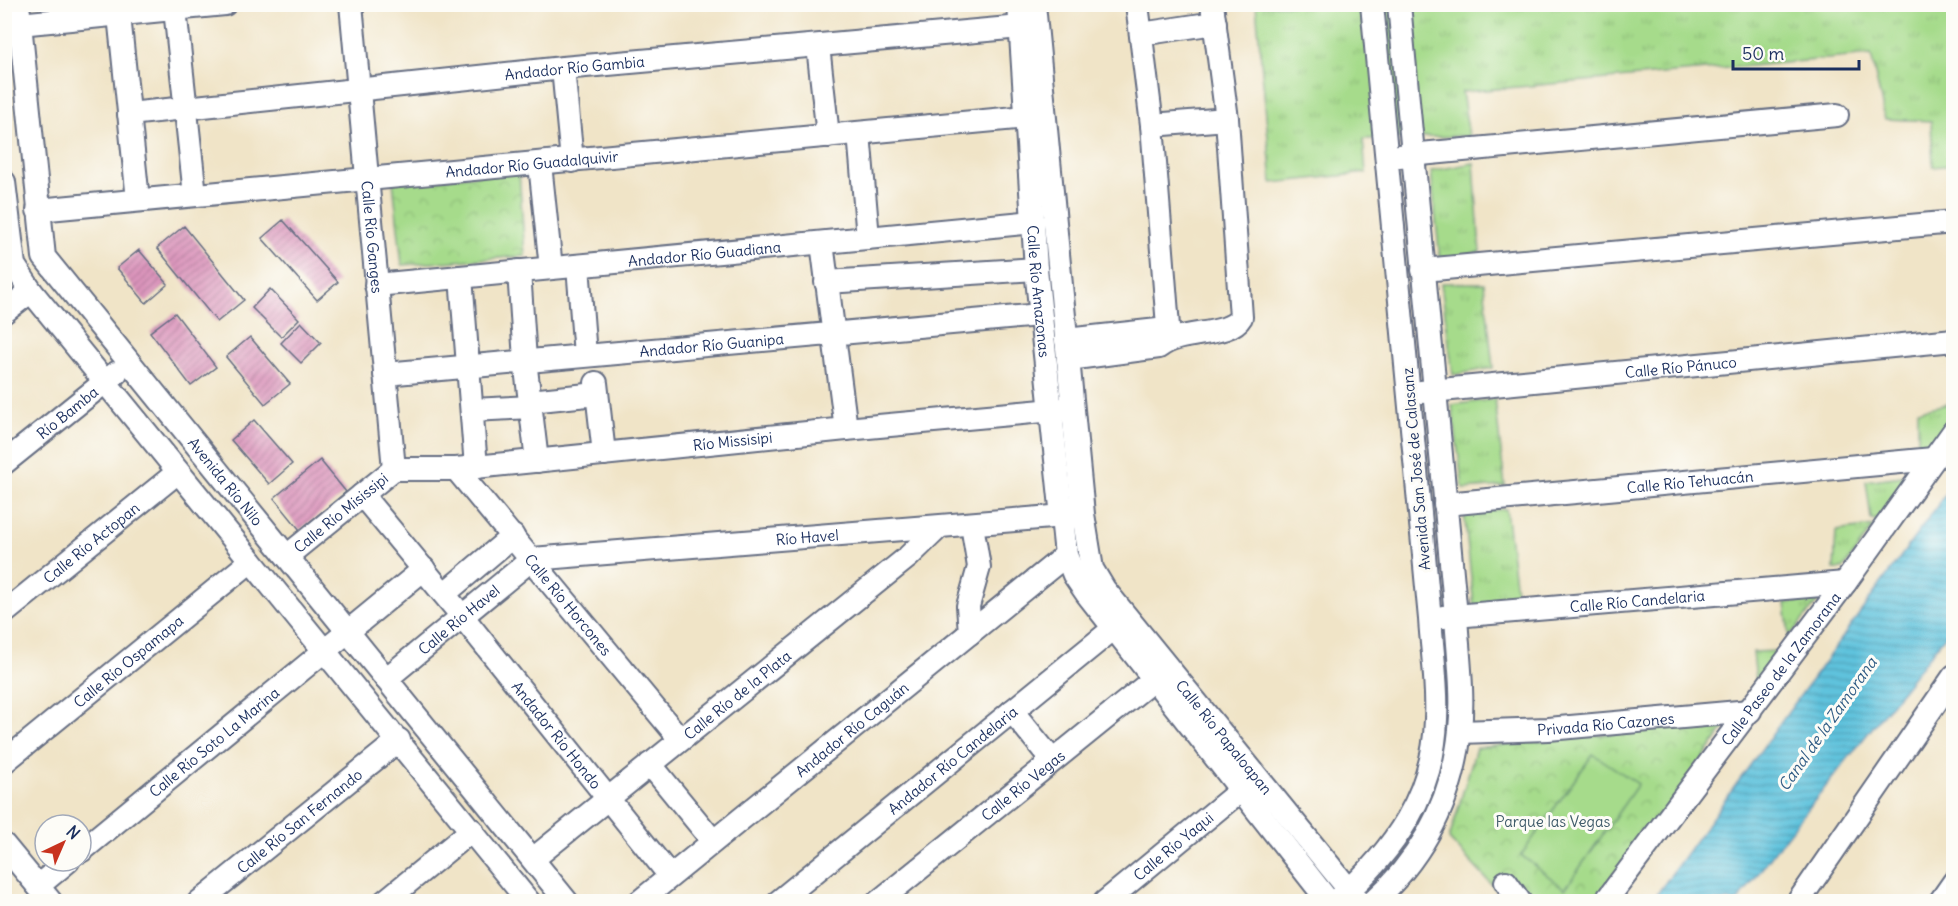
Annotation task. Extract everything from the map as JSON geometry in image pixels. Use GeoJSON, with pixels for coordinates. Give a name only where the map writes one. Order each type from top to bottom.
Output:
{"type":"FeatureCollection","features":[{"type":"Feature","properties":{"kind":"street"},"geometry":{"type":"LineString","coordinates":[[19,14],[119,15],[225,4]]}},
{"type":"Feature","properties":{"kind":"street","name":"Calle Río Ganges"},"geometry":{"type":"LineString","coordinates":[[351,4],[394,469]]}},
{"type":"Feature","properties":{"kind":"street","name":"Calle Río Amazonas"},"geometry":{"type":"LineString","coordinates":[[1034,4],[1042,192],[1034,222],[1036,269],[1061,518],[1077,567]]}},
{"type":"Feature","properties":{"kind":"street"},"geometry":{"type":"LineString","coordinates":[[1137,4],[1152,125],[1169,339]]}},
{"type":"Feature","properties":{"kind":"street","name":"Avenida San José de Calasanz"},"geometry":{"type":"LineString","coordinates":[[1348,898],[1400,834],[1426,777],[1436,720],[1430,619],[1372,4]]}},
{"type":"Feature","properties":{"kind":"street","name":"Avenida San José de Calasanz"},"geometry":{"type":"LineString","coordinates":[[1373,902],[1407,868],[1428,836],[1450,777],[1460,732],[1456,616],[1398,4]]}},
{"type":"Feature","properties":{"kind":"street"},"geometry":{"type":"LineString","coordinates":[[175,9],[195,195]]}},
{"type":"Feature","properties":{"kind":"street","name":"Avenida Río Nilo"},"geometry":{"type":"LineString","coordinates":[[19,14],[44,257],[567,902]]}},
{"type":"Feature","properties":{"kind":"street"},"geometry":{"type":"LineString","coordinates":[[1067,349],[1159,346],[1169,339],[1233,327],[1241,317],[1227,119],[1213,14],[1141,34]]}},
{"type":"Feature","properties":{"kind":"street"},"geometry":{"type":"LineString","coordinates":[[119,15],[138,200]]}},
{"type":"Feature","properties":{"kind":"street","name":"Andador Río Gambia"},"geometry":{"type":"LineString","coordinates":[[129,114],[563,68],[818,46],[1020,16]]}},
{"type":"Feature","properties":{"kind":"street","name":"Calle Río Amazonas"},"geometry":{"type":"LineString","coordinates":[[1020,16],[1026,117],[1042,192],[1067,349],[1083,514],[1077,567]]}},
{"type":"Feature","properties":{"kind":"street"},"geometry":{"type":"LineString","coordinates":[[818,46],[828,136]]}},
{"type":"Feature","properties":{"kind":"street"},"geometry":{"type":"LineString","coordinates":[[563,68],[572,161]]}},
{"type":"Feature","properties":{"kind":"street"},"geometry":{"type":"LineString","coordinates":[[1385,157],[1837,115]]}},
{"type":"Feature","properties":{"kind":"street","name":"Andador Río Guadalquivir"},"geometry":{"type":"LineString","coordinates":[[38,210],[1026,117]]}},
{"type":"Feature","properties":{"kind":"street"},"geometry":{"type":"LineString","coordinates":[[1152,125],[1227,119]]}},
{"type":"Feature","properties":{"kind":"street"},"geometry":{"type":"LineString","coordinates":[[859,133],[868,238]]}},
{"type":"Feature","properties":{"kind":"street"},"geometry":{"type":"LineString","coordinates":[[540,164],[551,268]]}},
{"type":"Feature","properties":{"kind":"street","name":"Avenida Río Nilo"},"geometry":{"type":"LineString","coordinates":[[4,182],[14,264],[31,291],[326,650],[529,902]]}},
{"type":"Feature","properties":{"kind":"street","name":"Andador Río Guadiana"},"geometry":{"type":"LineString","coordinates":[[376,285],[1034,222]]}},
{"type":"Feature","properties":{"kind":"street"},"geometry":{"type":"LineString","coordinates":[[1423,270],[1953,222]]}},
{"type":"Feature","properties":{"kind":"street"},"geometry":{"type":"LineString","coordinates":[[822,243],[846,429]]}},
{"type":"Feature","properties":{"kind":"street"},"geometry":{"type":"LineString","coordinates":[[578,266],[585,355]]}},
{"type":"Feature","properties":{"kind":"street"},"geometry":{"type":"LineString","coordinates":[[826,282],[1036,269]]}},
{"type":"Feature","properties":{"kind":"street"},"geometry":{"type":"LineString","coordinates":[[519,271],[525,360],[537,461]]}},
{"type":"Feature","properties":{"kind":"street"},"geometry":{"type":"LineString","coordinates":[[461,277],[472,410],[466,468]]}},
{"type":"Feature","properties":{"kind":"street"},"geometry":{"type":"LineString","coordinates":[[4,312],[31,291]]}},
{"type":"Feature","properties":{"kind":"street","name":"Andador Río Guanipa"},"geometry":{"type":"LineString","coordinates":[[386,374],[1040,315]]}},
{"type":"Feature","properties":{"kind":"street","name":"Calle Río Pánuco"},"geometry":{"type":"LineString","coordinates":[[1408,393],[1953,340]]}},
{"type":"Feature","properties":{"kind":"street","name":"Río Bamba"},"geometry":{"type":"LineString","coordinates":[[4,462],[129,362]]}},
{"type":"Feature","properties":{"kind":"street"},"geometry":{"type":"LineString","coordinates":[[472,410],[530,404],[596,389],[604,454]]}},
{"type":"Feature","properties":{"kind":"street","name":"Río Missisipi"},"geometry":{"type":"LineString","coordinates":[[394,469],[466,468],[846,429],[1073,409]]}},
{"type":"Feature","properties":{"kind":"street","name":"Calle Paseo de la Zamorana"},"geometry":{"type":"LineString","coordinates":[[1605,902],[1845,583],[1953,431]]}},
{"type":"Feature","properties":{"kind":"street","name":"Calle Río Tehuacán"},"geometry":{"type":"LineString","coordinates":[[1445,504],[1933,459]]}},
{"type":"Feature","properties":{"kind":"street","name":"Calle Río Horcones"},"geometry":{"type":"LineString","coordinates":[[466,468],[513,536],[680,739]]}},
{"type":"Feature","properties":{"kind":"street","name":"Calle Río Misissipi"},"geometry":{"type":"LineString","coordinates":[[287,556],[394,469]]}},
{"type":"Feature","properties":{"kind":"street","name":"Calle Río Actopan"},"geometry":{"type":"LineString","coordinates":[[4,613],[178,472]]}},
{"type":"Feature","properties":{"kind":"street","name":"Andador Río Hondo"},"geometry":{"type":"LineString","coordinates":[[362,495],[670,876]]}},
{"type":"Feature","properties":{"kind":"street","name":"Río Havel"},"geometry":{"type":"LineString","coordinates":[[532,559],[1061,518],[1083,514]]}},
{"type":"Feature","properties":{"kind":"street"},"geometry":{"type":"LineString","coordinates":[[970,633],[968,606],[979,567],[972,525]]}},
{"type":"Feature","properties":{"kind":"street","name":"Calle Río de la Plata"},"geometry":{"type":"LineString","coordinates":[[533,859],[908,557],[939,527]]}},
{"type":"Feature","properties":{"kind":"street"},"geometry":{"type":"LineString","coordinates":[[444,594],[513,536]]}},
{"type":"Feature","properties":{"kind":"street","name":"Calle Río Havel"},"geometry":{"type":"LineString","coordinates":[[386,678],[532,559]]}},
{"type":"Feature","properties":{"kind":"street","name":"Calle Río Ospamapa"},"geometry":{"type":"LineString","coordinates":[[4,762],[251,561]]}},
{"type":"Feature","properties":{"kind":"street","name":"Calle Río Papaloapan"},"geometry":{"type":"LineString","coordinates":[[1077,567],[1161,673],[1348,898]]}},
{"type":"Feature","properties":{"kind":"street","name":"Andador Río Caguán"},"geometry":{"type":"LineString","coordinates":[[639,902],[970,633],[1077,567]]}},
{"type":"Feature","properties":{"kind":"street","name":"Calle Río Soto La Marina"},"geometry":{"type":"LineString","coordinates":[[93,841],[424,569]]}},
{"type":"Feature","properties":{"kind":"street","name":"Calle Río Candelaria"},"geometry":{"type":"LineString","coordinates":[[1430,619],[1845,583]]}},
{"type":"Feature","properties":{"kind":"street","name":"Andador Río Candelaria"},"geometry":{"type":"LineString","coordinates":[[778,902],[1121,623]]}},
{"type":"Feature","properties":{"kind":"street","name":"Calle Río Papaloapan"},"geometry":{"type":"LineString","coordinates":[[1161,673],[1241,790],[1329,902]]}},
{"type":"Feature","properties":{"kind":"street","name":"Calle Río Vegas"},"geometry":{"type":"LineString","coordinates":[[878,902],[1161,673]]}},
{"type":"Feature","properties":{"kind":"street"},"geometry":{"type":"LineString","coordinates":[[1798,902],[1953,675]]}},
{"type":"Feature","properties":{"kind":"street"},"geometry":{"type":"LineString","coordinates":[[1012,711],[1052,760]]}},
{"type":"Feature","properties":{"kind":"street","name":"Privada Río Cazones"},"geometry":{"type":"LineString","coordinates":[[1460,732],[1548,729],[1750,711]]}},
{"type":"Feature","properties":{"kind":"street","name":"Calle Río San Fernando"},"geometry":{"type":"LineString","coordinates":[[199,902],[399,740]]}},
{"type":"Feature","properties":{"kind":"street"},"geometry":{"type":"LineString","coordinates":[[650,764],[713,841]]}},
{"type":"Feature","properties":{"kind":"street","name":"Calle Río Yaqui"},"geometry":{"type":"LineString","coordinates":[[1105,902],[1241,790]]}},
{"type":"Feature","properties":{"kind":"street"},"geometry":{"type":"LineString","coordinates":[[384,902],[472,830]]}},
{"type":"Feature","properties":{"kind":"street"},"geometry":{"type":"LineString","coordinates":[[4,844],[44,894],[59,873]]}},
{"type":"Feature","properties":{"kind":"street"},"geometry":{"type":"LineString","coordinates":[[1506,882],[1520,902]]}},
{"type":"Feature","properties":{"kind":"street"},"geometry":{"type":"LineString","coordinates":[[1940,902],[1953,882]]}},
{"type":"Feature","properties":{"kind":"green space"},"geometry":{"type":"Polygon","coordinates":[[[1256,5],[1953,5],[1953,165],[1933,167],[1931,121],[1885,119],[1871,55],[1462,92],[1469,136],[1363,139],[1366,173],[1272,183],[1256,5]]]}},
{"type":"Feature","properties":{"kind":"green space"},"geometry":{"type":"Polygon","coordinates":[[[1474,163],[1480,252],[1440,260],[1431,171],[1474,163]]]}},
{"type":"Feature","properties":{"kind":"green space"},"geometry":{"type":"Polygon","coordinates":[[[519,172],[525,256],[402,265],[393,182],[519,172]]]}},
{"type":"Feature","properties":{"kind":"green space"},"geometry":{"type":"Polygon","coordinates":[[[1441,283],[1484,283],[1493,368],[1453,375],[1441,283]]]}},
{"type":"Feature","properties":{"kind":"green space"},"geometry":{"type":"Polygon","coordinates":[[[1495,399],[1505,486],[1463,489],[1452,405],[1495,399]]]}},
{"type":"Feature","properties":{"kind":"green space"},"geometry":{"type":"Polygon","coordinates":[[[1953,403],[1953,414],[1930,448],[1918,448],[1918,410],[1953,403]]]}},
{"type":"Feature","properties":{"kind":"green space"},"geometry":{"type":"Polygon","coordinates":[[[1909,475],[1878,521],[1871,519],[1866,481],[1909,475]]]}},
{"type":"Feature","properties":{"kind":"green space"},"geometry":{"type":"Polygon","coordinates":[[[1506,509],[1517,600],[1474,606],[1464,512],[1506,509]]]}},
{"type":"Feature","properties":{"kind":"green space"},"geometry":{"type":"Polygon","coordinates":[[[1874,526],[1843,569],[1834,569],[1836,531],[1874,526]]]}},
{"type":"Feature","properties":{"kind":"green space"},"geometry":{"type":"Polygon","coordinates":[[[1819,600],[1789,637],[1785,603],[1819,600]]]}},
{"type":"Feature","properties":{"kind":"green space"},"geometry":{"type":"Polygon","coordinates":[[[1779,651],[1756,681],[1753,652],[1779,651]]]}},
{"type":"Feature","properties":{"kind":"green space","name":"Parque las Vegas"},"geometry":{"type":"Polygon","coordinates":[[[1730,721],[1599,901],[1507,901],[1449,839],[1476,748],[1730,721]]]}},
{"type":"Feature","properties":{"kind":"green space"},"geometry":{"type":"Polygon","coordinates":[[[1593,754],[1638,784],[1565,889],[1521,855],[1593,754]]]}},
{"type":"Feature","properties":{"kind":"water","name":"Canal de la Zamorana"},"geometry":{"type":"Polygon","coordinates":[[[1953,484],[1953,626],[1777,848],[1738,901],[1652,901],[1953,484]]]}},
{"type":"Feature","properties":{"kind":"building"},"geometry":{"type":"Polygon","coordinates":[[[283,220],[338,282],[317,300],[262,238],[283,220]]]}},
{"type":"Feature","properties":{"kind":"building"},"geometry":{"type":"Polygon","coordinates":[[[184,226],[244,300],[217,322],[157,248],[184,226]]]}},
{"type":"Feature","properties":{"kind":"building"},"geometry":{"type":"Polygon","coordinates":[[[139,250],[168,284],[146,303],[117,268],[139,250]]]}},
{"type":"Feature","properties":{"kind":"building"},"geometry":{"type":"Polygon","coordinates":[[[270,289],[299,319],[281,337],[252,308],[270,289]]]}},
{"type":"Feature","properties":{"kind":"building"},"geometry":{"type":"Polygon","coordinates":[[[175,313],[216,367],[191,386],[150,332],[175,313]]]}},
{"type":"Feature","properties":{"kind":"building"},"geometry":{"type":"Polygon","coordinates":[[[301,322],[321,343],[301,363],[281,343],[301,322]]]}},
{"type":"Feature","properties":{"kind":"building"},"geometry":{"type":"Polygon","coordinates":[[[250,337],[290,384],[265,404],[226,357],[250,337]]]}},
{"type":"Feature","properties":{"kind":"building"},"geometry":{"type":"Polygon","coordinates":[[[254,420],[292,464],[269,484],[231,440],[254,420]]]}},
{"type":"Feature","properties":{"kind":"building"},"geometry":{"type":"Polygon","coordinates":[[[320,460],[346,492],[300,530],[274,498],[320,460]]]}}]}
